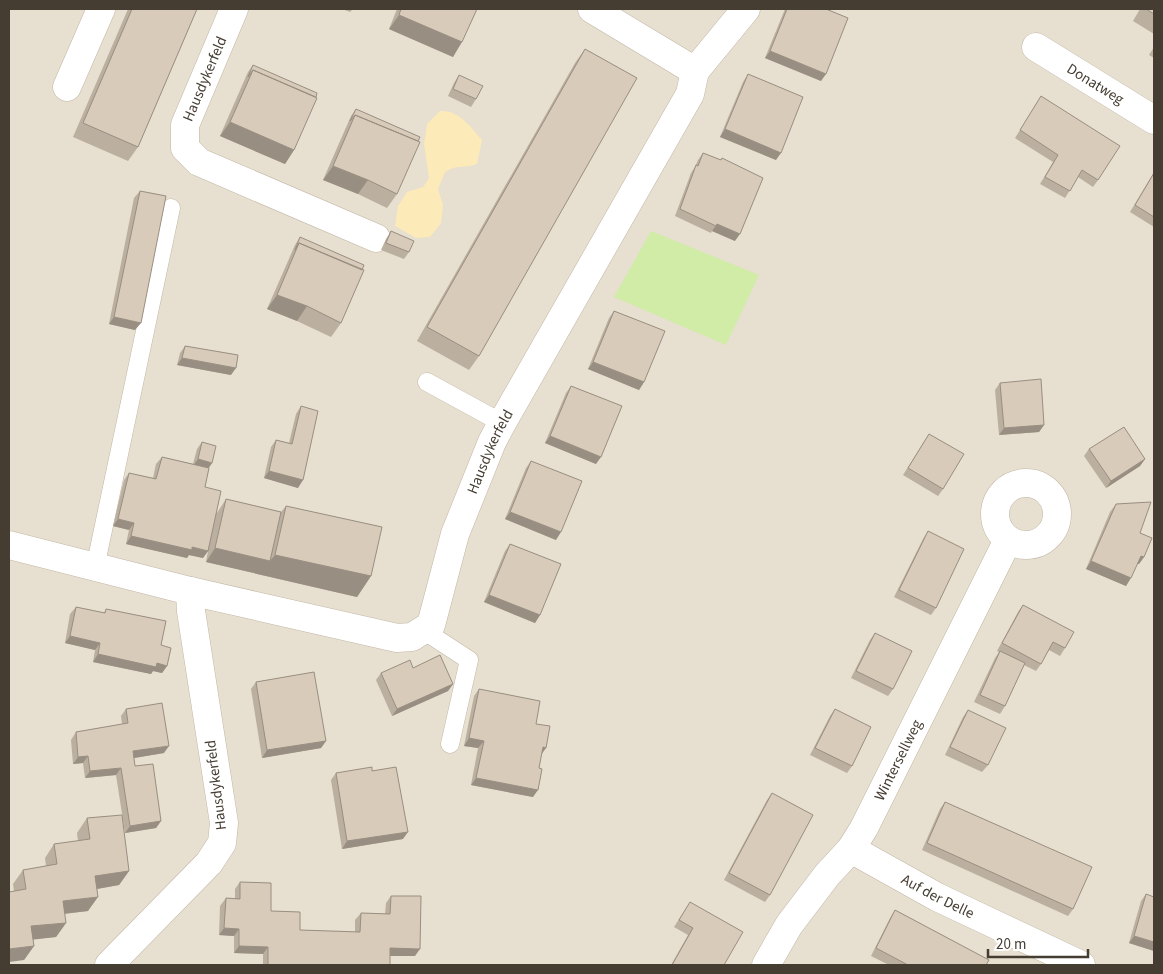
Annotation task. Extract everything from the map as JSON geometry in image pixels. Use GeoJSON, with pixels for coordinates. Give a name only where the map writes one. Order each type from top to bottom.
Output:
{"type":"FeatureCollection","features":[{"type":"Feature","properties":{"kind":"street"},"geometry":{"type":"LineString","coordinates":[[67,87],[101,9]]}},
{"type":"Feature","properties":{"kind":"street","name":"Hausdykerfeld"},"geometry":{"type":"LineString","coordinates":[[234,9],[184,125],[185,148],[199,162],[376,238]]}},
{"type":"Feature","properties":{"kind":"street"},"geometry":{"type":"LineString","coordinates":[[592,9],[695,71]]}},
{"type":"Feature","properties":{"kind":"street","name":"Hausdykerfeld"},"geometry":{"type":"LineString","coordinates":[[422,630],[431,625],[455,534],[492,442],[690,94],[695,71],[746,9]]}},
{"type":"Feature","properties":{"kind":"street","name":"Donatweg"},"geometry":{"type":"LineString","coordinates":[[1036,47],[1154,120]]}},
{"type":"Feature","properties":{"kind":"street","name":"Wintersellweg"},"geometry":{"type":"LineString","coordinates":[[766,965],[789,925],[827,875],[851,849],[864,828],[1008,540]]}},
{"type":"Feature","properties":{"kind":"street"},"geometry":{"type":"LineString","coordinates":[[9,546],[190,591],[397,638],[412,637],[422,630]]}},
{"type":"Feature","properties":{"kind":"street","name":"Hausdykerfeld"},"geometry":{"type":"LineString","coordinates":[[109,965],[209,862],[222,843],[224,823],[191,611],[190,591]]}},
{"type":"Feature","properties":{"kind":"street","name":"Auf der Delle"},"geometry":{"type":"LineString","coordinates":[[851,849],[937,897],[1081,965]]}},
{"type":"Feature","properties":{"kind":"lane"},"geometry":{"type":"LineString","coordinates":[[95,568],[171,208]]}},
{"type":"Feature","properties":{"kind":"lane"},"geometry":{"type":"LineString","coordinates":[[427,382],[502,423]]}},
{"type":"Feature","properties":{"kind":"lane"},"geometry":{"type":"LineString","coordinates":[[422,630],[469,660],[450,744]]}},
{"type":"Feature","properties":{"kind":"shaded area"},"geometry":{"type":"Polygon","coordinates":[[[9,9],[1154,9],[1154,965],[9,965],[9,9]]]}},
{"type":"Feature","properties":{"kind":"green space"},"geometry":{"type":"Polygon","coordinates":[[[651,231],[759,275],[726,345],[614,297],[651,231]]]}},
{"type":"Feature","properties":{"kind":"sand"},"geometry":{"type":"Polygon","coordinates":[[[440,111],[447,111],[459,116],[482,140],[477,164],[454,168],[445,172],[438,189],[443,205],[441,223],[430,237],[416,238],[395,226],[398,206],[407,192],[423,187],[429,178],[424,144],[427,124],[440,111]]]}},
{"type":"Feature","properties":{"kind":"building"},"geometry":{"type":"Polygon","coordinates":[[[132,9],[197,9],[138,147],[83,123],[132,9]]]}},
{"type":"Feature","properties":{"kind":"building"},"geometry":{"type":"Polygon","coordinates":[[[401,9],[477,9],[462,42],[399,15],[401,9]]]}},
{"type":"Feature","properties":{"kind":"building"},"geometry":{"type":"Polygon","coordinates":[[[787,9],[826,9],[848,18],[826,74],[770,51],[787,9]]]}},
{"type":"Feature","properties":{"kind":"building"},"geometry":{"type":"Polygon","coordinates":[[[1146,9],[1154,9],[1154,14],[1146,9]]]}},
{"type":"Feature","properties":{"kind":"building"},"geometry":{"type":"Polygon","coordinates":[[[585,49],[637,78],[479,356],[427,327],[585,49]]]}},
{"type":"Feature","properties":{"kind":"building"},"geometry":{"type":"Polygon","coordinates":[[[253,65],[317,93],[316,97],[253,70],[248,77],[253,65]]]}},
{"type":"Feature","properties":{"kind":"building"},"geometry":{"type":"Polygon","coordinates":[[[253,70],[317,98],[294,150],[230,122],[253,70]]]}},
{"type":"Feature","properties":{"kind":"building"},"geometry":{"type":"Polygon","coordinates":[[[748,74],[803,97],[781,153],[725,129],[748,74]]]}},
{"type":"Feature","properties":{"kind":"building"},"geometry":{"type":"Polygon","coordinates":[[[459,75],[483,86],[476,99],[453,89],[459,75]]]}},
{"type":"Feature","properties":{"kind":"building"},"geometry":{"type":"Polygon","coordinates":[[[1041,96],[1120,146],[1098,180],[1082,170],[1070,191],[1045,177],[1058,155],[1020,130],[1041,96]]]}},
{"type":"Feature","properties":{"kind":"building"},"geometry":{"type":"Polygon","coordinates":[[[356,109],[420,137],[418,141],[355,115],[350,121],[356,109]]]}},
{"type":"Feature","properties":{"kind":"building"},"geometry":{"type":"Polygon","coordinates":[[[355,115],[420,142],[397,194],[333,166],[355,115]]]}},
{"type":"Feature","properties":{"kind":"building"},"geometry":{"type":"Polygon","coordinates":[[[703,153],[721,160],[722,158],[763,178],[740,234],[717,224],[716,226],[680,209],[696,165],[698,166],[703,153]]]}},
{"type":"Feature","properties":{"kind":"building"},"geometry":{"type":"Polygon","coordinates":[[[1154,173],[1154,217],[1135,205],[1154,173]]]}},
{"type":"Feature","properties":{"kind":"building"},"geometry":{"type":"Polygon","coordinates":[[[140,191],[166,196],[141,323],[114,317],[140,191]]]}},
{"type":"Feature","properties":{"kind":"building"},"geometry":{"type":"Polygon","coordinates":[[[391,231],[414,241],[409,252],[386,243],[391,231]]]}},
{"type":"Feature","properties":{"kind":"building"},"geometry":{"type":"Polygon","coordinates":[[[300,237],[364,265],[362,270],[299,243],[295,250],[300,237]]]}},
{"type":"Feature","properties":{"kind":"building"},"geometry":{"type":"Polygon","coordinates":[[[299,243],[364,270],[341,323],[307,306],[277,295],[299,243]]]}},
{"type":"Feature","properties":{"kind":"building"},"geometry":{"type":"Polygon","coordinates":[[[614,311],[665,331],[644,382],[593,362],[614,311]]]}},
{"type":"Feature","properties":{"kind":"building"},"geometry":{"type":"Polygon","coordinates":[[[185,346],[238,355],[236,368],[182,358],[185,346]]]}},
{"type":"Feature","properties":{"kind":"building"},"geometry":{"type":"Polygon","coordinates":[[[1041,379],[1044,425],[1004,428],[1000,383],[1041,379]]]}},
{"type":"Feature","properties":{"kind":"building"},"geometry":{"type":"Polygon","coordinates":[[[571,386],[622,406],[601,457],[550,436],[571,386]]]}},
{"type":"Feature","properties":{"kind":"building"},"geometry":{"type":"Polygon","coordinates":[[[301,406],[318,411],[303,480],[269,471],[276,440],[292,444],[301,406]]]}},
{"type":"Feature","properties":{"kind":"building"},"geometry":{"type":"Polygon","coordinates":[[[1124,427],[1145,459],[1111,481],[1089,449],[1124,427]]]}},
{"type":"Feature","properties":{"kind":"building"},"geometry":{"type":"Polygon","coordinates":[[[929,434],[964,454],[943,489],[908,468],[929,434]]]}},
{"type":"Feature","properties":{"kind":"building"},"geometry":{"type":"Polygon","coordinates":[[[202,442],[216,446],[212,463],[198,459],[202,442]]]}},
{"type":"Feature","properties":{"kind":"building"},"geometry":{"type":"Polygon","coordinates":[[[162,457],[209,468],[205,487],[221,491],[208,551],[192,547],[192,550],[131,536],[134,523],[118,519],[129,473],[156,479],[162,457]]]}},
{"type":"Feature","properties":{"kind":"building"},"geometry":{"type":"Polygon","coordinates":[[[531,461],[582,481],[561,532],[510,512],[531,461]]]}},
{"type":"Feature","properties":{"kind":"building"},"geometry":{"type":"Polygon","coordinates":[[[226,499],[281,512],[270,561],[215,548],[226,499]]]}},
{"type":"Feature","properties":{"kind":"building"},"geometry":{"type":"Polygon","coordinates":[[[1151,502],[1140,533],[1152,538],[1144,557],[1141,556],[1131,578],[1091,561],[1116,504],[1151,502]]]}},
{"type":"Feature","properties":{"kind":"building"},"geometry":{"type":"Polygon","coordinates":[[[286,506],[382,527],[371,576],[275,555],[286,506]]]}},
{"type":"Feature","properties":{"kind":"building"},"geometry":{"type":"Polygon","coordinates":[[[928,531],[964,549],[936,608],[899,590],[928,531]]]}},
{"type":"Feature","properties":{"kind":"building"},"geometry":{"type":"Polygon","coordinates":[[[510,544],[561,564],[540,615],[489,595],[510,544]]]}},
{"type":"Feature","properties":{"kind":"building"},"geometry":{"type":"Polygon","coordinates":[[[1023,605],[1074,632],[1065,648],[1053,642],[1041,664],[1002,643],[1023,605]]]}},
{"type":"Feature","properties":{"kind":"building"},"geometry":{"type":"Polygon","coordinates":[[[76,607],[105,613],[106,609],[166,621],[161,645],[171,648],[167,666],[157,663],[156,667],[98,654],[100,643],[70,636],[76,607]]]}},
{"type":"Feature","properties":{"kind":"building"},"geometry":{"type":"Polygon","coordinates":[[[875,633],[912,651],[893,689],[856,671],[875,633]]]}},
{"type":"Feature","properties":{"kind":"building"},"geometry":{"type":"Polygon","coordinates":[[[1000,651],[1025,663],[1005,706],[980,695],[1000,651]]]}},
{"type":"Feature","properties":{"kind":"building"},"geometry":{"type":"Polygon","coordinates":[[[440,655],[453,684],[397,709],[381,673],[410,660],[413,668],[440,655]]]}},
{"type":"Feature","properties":{"kind":"building"},"geometry":{"type":"Polygon","coordinates":[[[314,672],[326,741],[267,750],[256,682],[314,672]]]}},
{"type":"Feature","properties":{"kind":"building"},"geometry":{"type":"Polygon","coordinates":[[[479,689],[540,701],[536,724],[550,726],[546,748],[543,747],[539,768],[542,769],[538,790],[476,778],[484,741],[469,738],[479,689]]]}},
{"type":"Feature","properties":{"kind":"building"},"geometry":{"type":"Polygon","coordinates":[[[162,703],[169,746],[133,751],[135,766],[153,764],[161,821],[130,826],[121,768],[90,771],[88,756],[78,757],[76,732],[128,723],[126,709],[162,703]]]}},
{"type":"Feature","properties":{"kind":"building"},"geometry":{"type":"Polygon","coordinates":[[[835,709],[871,727],[852,766],[815,748],[835,709]]]}},
{"type":"Feature","properties":{"kind":"building"},"geometry":{"type":"Polygon","coordinates":[[[968,710],[1006,728],[988,765],[950,747],[968,710]]]}},
{"type":"Feature","properties":{"kind":"building"},"geometry":{"type":"Polygon","coordinates":[[[372,767],[372,771],[396,767],[408,832],[347,841],[336,773],[372,767]]]}},
{"type":"Feature","properties":{"kind":"building"},"geometry":{"type":"Polygon","coordinates":[[[772,793],[813,815],[770,895],[729,873],[772,793]]]}},
{"type":"Feature","properties":{"kind":"building"},"geometry":{"type":"Polygon","coordinates":[[[945,802],[1092,867],[1073,909],[927,843],[945,802]]]}},
{"type":"Feature","properties":{"kind":"building"},"geometry":{"type":"Polygon","coordinates":[[[122,815],[129,871],[95,876],[98,897],[63,901],[66,923],[31,926],[34,946],[9,949],[9,892],[26,889],[23,870],[57,864],[54,844],[90,839],[87,818],[122,815]]]}},
{"type":"Feature","properties":{"kind":"building"},"geometry":{"type":"Polygon","coordinates":[[[240,882],[271,883],[271,911],[300,912],[300,930],[360,932],[361,913],[390,914],[391,896],[421,896],[420,949],[390,948],[390,965],[268,965],[268,947],[239,946],[239,929],[224,928],[226,898],[240,899],[240,882]]]}},
{"type":"Feature","properties":{"kind":"building"},"geometry":{"type":"Polygon","coordinates":[[[1146,894],[1154,897],[1154,942],[1134,936],[1146,894]]]}},
{"type":"Feature","properties":{"kind":"building"},"geometry":{"type":"Polygon","coordinates":[[[690,902],[743,932],[724,965],[672,965],[693,928],[679,920],[690,902]]]}},
{"type":"Feature","properties":{"kind":"building"},"geometry":{"type":"Polygon","coordinates":[[[895,910],[989,960],[986,965],[908,965],[876,948],[895,910]]]}}]}
